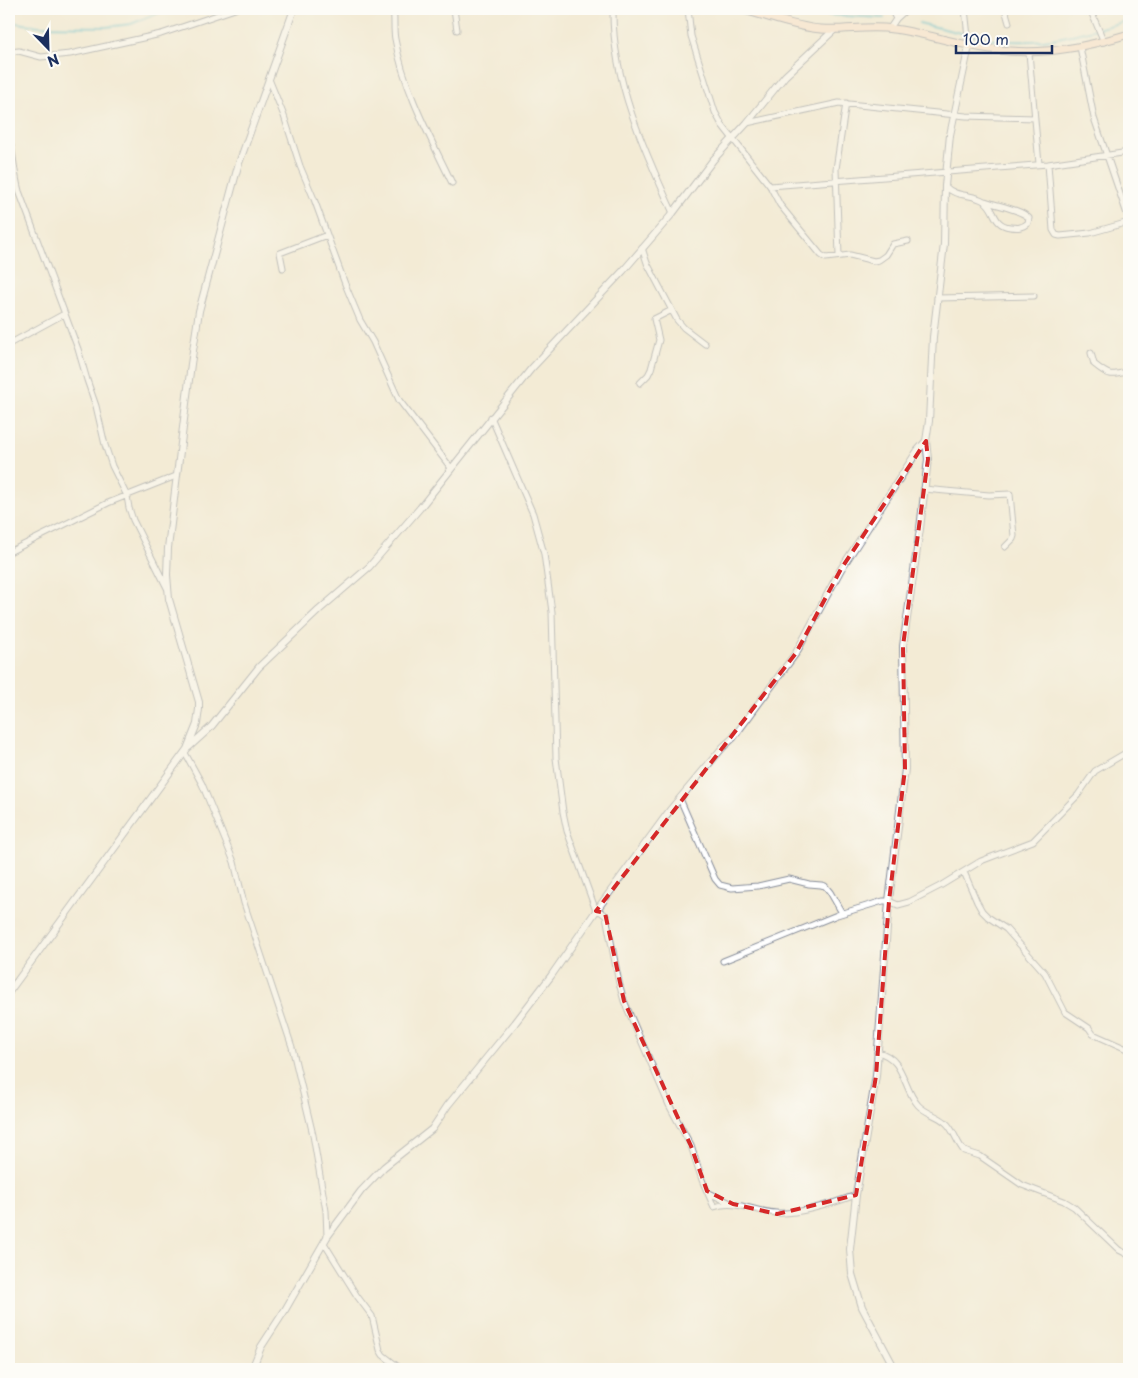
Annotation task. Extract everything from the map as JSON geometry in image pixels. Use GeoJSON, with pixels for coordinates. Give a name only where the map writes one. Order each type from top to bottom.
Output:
{"type":"FeatureCollection","features":[{"type":"Feature","properties":{"kind":"main road"},"geometry":{"type":"LineString","coordinates":[[740,9],[797,25],[834,30],[890,28],[969,44],[1030,52],[1052,52],[1080,48],[1102,38],[1129,34]]}},
{"type":"Feature","properties":{"kind":"street"},"geometry":{"type":"LineString","coordinates":[[9,52],[19,51],[40,57],[70,54],[161,34],[235,9]]}},
{"type":"Feature","properties":{"kind":"street"},"geometry":{"type":"LineString","coordinates":[[167,589],[168,548],[176,476],[199,311],[240,160],[294,9]]}},
{"type":"Feature","properties":{"kind":"street"},"geometry":{"type":"LineString","coordinates":[[393,9],[395,40],[409,88],[452,183]]}},
{"type":"Feature","properties":{"kind":"street"},"geometry":{"type":"LineString","coordinates":[[454,9],[457,30]]}},
{"type":"Feature","properties":{"kind":"street"},"geometry":{"type":"LineString","coordinates":[[613,9],[615,37],[623,82],[641,137],[673,213]]}},
{"type":"Feature","properties":{"kind":"street"},"geometry":{"type":"LineString","coordinates":[[688,9],[691,36],[722,125],[770,186],[780,205],[824,257],[856,256],[874,261],[886,255],[893,244],[908,241]]}},
{"type":"Feature","properties":{"kind":"street"},"geometry":{"type":"LineString","coordinates":[[891,9],[896,18]]}},
{"type":"Feature","properties":{"kind":"street"},"geometry":{"type":"LineString","coordinates":[[890,28],[896,18],[907,9]]}},
{"type":"Feature","properties":{"kind":"street"},"geometry":{"type":"LineString","coordinates":[[895,1369],[868,1319],[854,1283],[850,1249],[856,1195],[874,1084],[889,901],[906,769],[903,646],[928,459],[926,440],[937,298],[944,244],[944,186],[948,171],[950,141],[969,44],[965,9]]}},
{"type":"Feature","properties":{"kind":"street"},"geometry":{"type":"LineString","coordinates":[[1005,9],[1009,23]]}},
{"type":"Feature","properties":{"kind":"street"},"geometry":{"type":"LineString","coordinates":[[1090,9],[1102,38]]}},
{"type":"Feature","properties":{"kind":"street"},"geometry":{"type":"LineString","coordinates":[[9,992],[186,751],[211,727],[259,667],[319,610],[369,567],[420,508],[491,417],[546,352],[673,213],[713,160],[786,76],[834,30]]}},
{"type":"Feature","properties":{"kind":"street"},"geometry":{"type":"LineString","coordinates":[[1048,164],[1053,230],[1056,234],[1060,236],[1090,233],[1129,221],[1094,118],[1080,48]]}},
{"type":"Feature","properties":{"kind":"street"},"geometry":{"type":"LineString","coordinates":[[1030,52],[1039,164]]}},
{"type":"Feature","properties":{"kind":"street"},"geometry":{"type":"LineString","coordinates":[[269,78],[284,116],[300,166],[360,320],[373,342],[399,400],[451,468]]}},
{"type":"Feature","properties":{"kind":"street"},"geometry":{"type":"LineString","coordinates":[[747,123],[831,103],[1001,118],[1035,118]]}},
{"type":"Feature","properties":{"kind":"street"},"geometry":{"type":"LineString","coordinates":[[839,256],[837,158],[846,104]]}},
{"type":"Feature","properties":{"kind":"street"},"geometry":{"type":"LineString","coordinates":[[9,138],[13,154],[12,174],[78,349],[110,459],[127,496],[133,520],[167,589],[199,702],[197,724],[186,751],[202,784],[234,862],[244,903],[292,1047],[313,1136],[326,1211],[326,1240],[372,1316],[380,1350],[400,1369]]}},
{"type":"Feature","properties":{"kind":"street"},"geometry":{"type":"LineString","coordinates":[[770,186],[1048,164],[1129,152]]}},
{"type":"Feature","properties":{"kind":"street"},"geometry":{"type":"LineString","coordinates":[[944,186],[950,192],[958,195],[974,197],[1021,212],[1029,218],[1028,223],[1018,228],[1006,227],[1001,224],[985,201]]}},
{"type":"Feature","properties":{"kind":"street"},"geometry":{"type":"LineString","coordinates":[[283,268],[279,256],[282,252],[327,235]]}},
{"type":"Feature","properties":{"kind":"street"},"geometry":{"type":"LineString","coordinates":[[642,248],[647,263],[672,310],[684,328],[705,344]]}},
{"type":"Feature","properties":{"kind":"street"},"geometry":{"type":"LineString","coordinates":[[937,298],[1034,296]]}},
{"type":"Feature","properties":{"kind":"street"},"geometry":{"type":"LineString","coordinates":[[640,383],[648,375],[659,340],[654,319],[672,310]]}},
{"type":"Feature","properties":{"kind":"street"},"geometry":{"type":"LineString","coordinates":[[9,344],[64,314]]}},
{"type":"Feature","properties":{"kind":"street"},"geometry":{"type":"LineString","coordinates":[[1091,353],[1094,364],[1113,376],[1129,372]]}},
{"type":"Feature","properties":{"kind":"street"},"geometry":{"type":"LineString","coordinates":[[491,417],[533,514],[545,559],[552,612],[556,758],[567,831],[596,910],[606,916],[624,1002],[669,1105],[691,1146],[702,1180],[714,1207],[733,1204]]}},
{"type":"Feature","properties":{"kind":"street"},"geometry":{"type":"LineString","coordinates":[[252,1369],[261,1347],[326,1240],[361,1191],[377,1173],[432,1129],[448,1105],[542,988],[596,910],[680,799],[733,738],[796,653],[841,569],[926,440]]}},
{"type":"Feature","properties":{"kind":"street"},"geometry":{"type":"LineString","coordinates":[[9,552],[108,503],[176,476]]}},
{"type":"Feature","properties":{"kind":"street"},"geometry":{"type":"LineString","coordinates":[[924,489],[990,495],[1010,494],[1014,536],[1005,547]]}},
{"type":"Feature","properties":{"kind":"street"},"geometry":{"type":"LineString","coordinates":[[724,961],[842,913],[889,901],[898,905],[910,902],[989,858],[1033,841],[1078,795],[1095,771],[1129,751]]}},
{"type":"Feature","properties":{"kind":"street"},"geometry":{"type":"LineString","coordinates":[[680,799],[715,878],[720,885],[732,888],[758,886],[789,879],[809,884],[821,884],[830,892],[842,913]]}},
{"type":"Feature","properties":{"kind":"street"},"geometry":{"type":"LineString","coordinates":[[964,872],[982,912],[1006,930],[1045,973],[1065,1012],[1089,1028],[1093,1034],[1129,1050]]}},
{"type":"Feature","properties":{"kind":"street"},"geometry":{"type":"LineString","coordinates":[[877,1052],[891,1057],[898,1066],[917,1104],[923,1110],[949,1125],[964,1151],[980,1156],[1015,1181],[1074,1207],[1119,1250],[1129,1255]]}},
{"type":"Feature","properties":{"kind":"street"},"geometry":{"type":"LineString","coordinates":[[707,1191],[733,1204],[766,1212],[792,1213],[835,1203],[856,1195]]}},
{"type":"Feature","properties":{"kind":"highlighted area"},"geometry":{"type":"Polygon","coordinates":[[[926,441],[928,459],[903,646],[905,769],[889,901],[876,1076],[856,1195],[777,1214],[733,1204],[707,1191],[691,1146],[624,1001],[605,913],[596,911],[796,653],[841,569],[926,441]]]}},
{"type":"Feature","properties":{"kind":"waterway"},"geometry":{"type":"LineString","coordinates":[[9,22],[39,26],[106,27],[131,24],[168,9]]}},
{"type":"Feature","properties":{"kind":"waterway"},"geometry":{"type":"LineString","coordinates":[[788,9],[826,15],[884,18]]}},
{"type":"Feature","properties":{"kind":"waterway"},"geometry":{"type":"LineString","coordinates":[[970,35],[1011,41],[1031,41],[1069,36],[1129,20]]}},
{"type":"Feature","properties":{"kind":"waterway"},"geometry":{"type":"LineString","coordinates":[[919,23],[965,34]]}}]}
